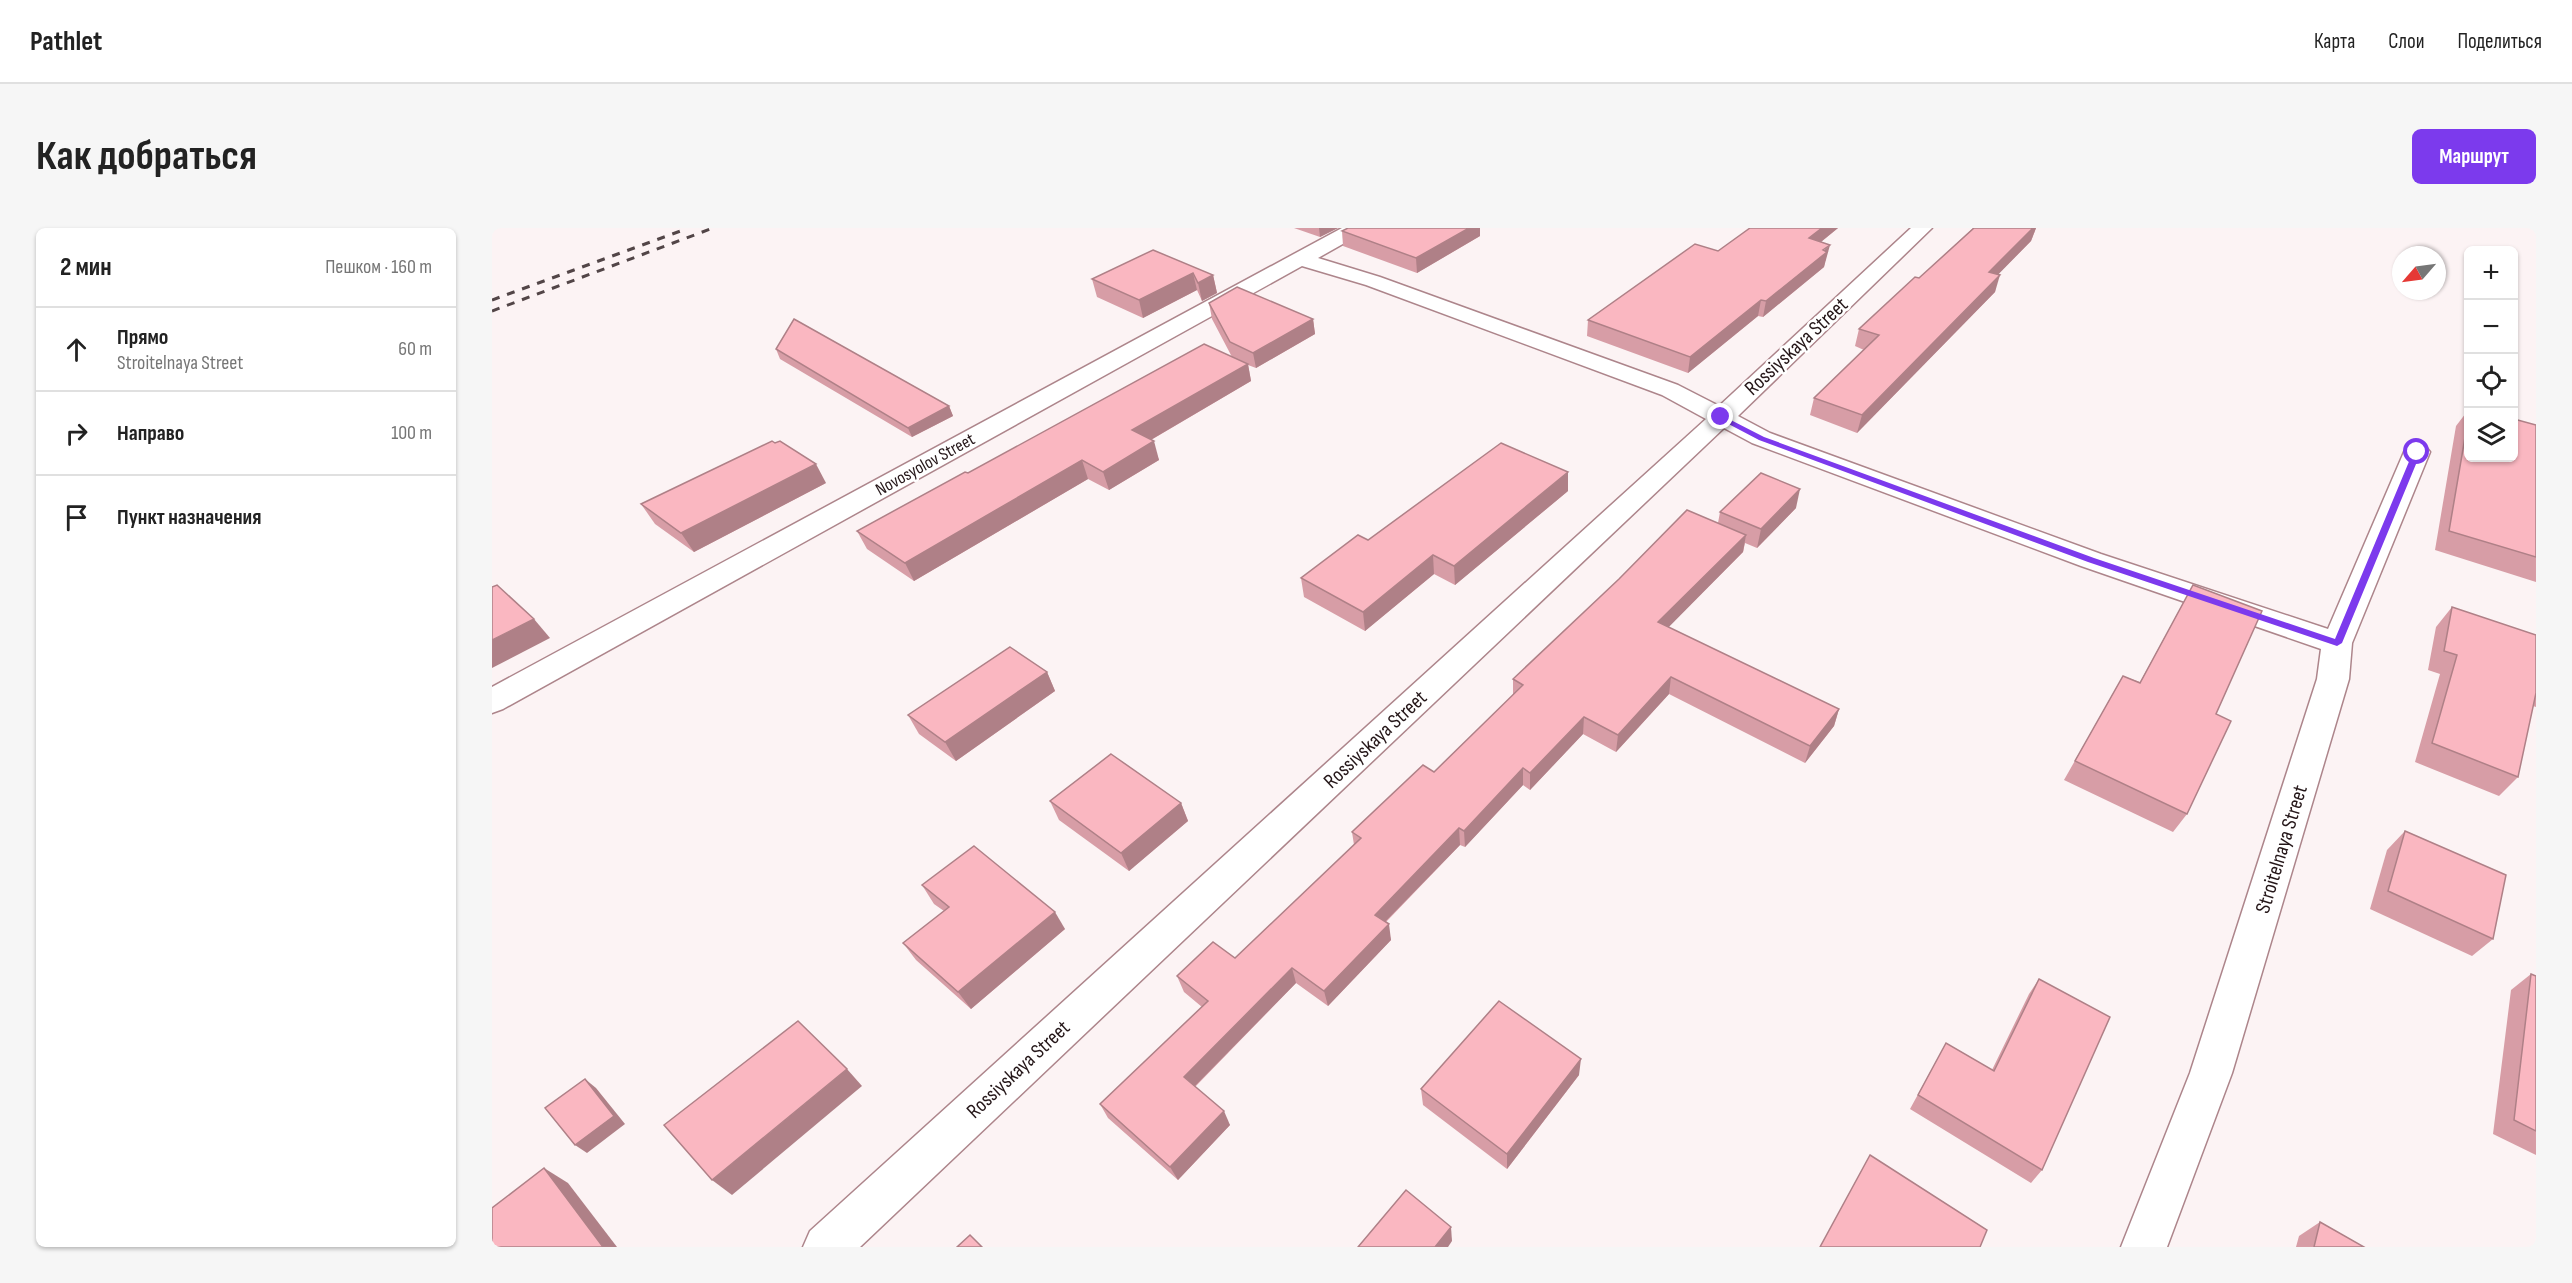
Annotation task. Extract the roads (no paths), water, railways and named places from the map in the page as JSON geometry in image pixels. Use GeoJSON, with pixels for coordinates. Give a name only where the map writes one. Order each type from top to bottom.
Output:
{"type":"FeatureCollection","features":[{"type":"Feature","properties":{"kind":"street","name":"Novosyolov Street"},"geometry":{"type":"LineString","coordinates":[[492,701],[1357,228]]}},
{"type":"Feature","properties":{"kind":"street","name":"Rossiyskaya Street"},"geometry":{"type":"LineString","coordinates":[[826,1247],[1922,228]]}},
{"type":"Feature","properties":{"kind":"street"},"geometry":{"type":"LineString","coordinates":[[1300,259],[1373,281],[1670,390],[1761,438],[2091,560],[2337,643]]}},
{"type":"Feature","properties":{"kind":"street","name":"Stroitelnaya Street"},"geometry":{"type":"LineString","coordinates":[[2144,1247],[2211,1073],[2333,679],[2337,643],[2417,452]]}},
{"type":"Feature","properties":{"kind":"railway"},"geometry":{"type":"LineString","coordinates":[[492,311],[713,228]]}},
{"type":"Feature","properties":{"kind":"railway"},"geometry":{"type":"LineString","coordinates":[[492,300],[686,229]]}}]}
